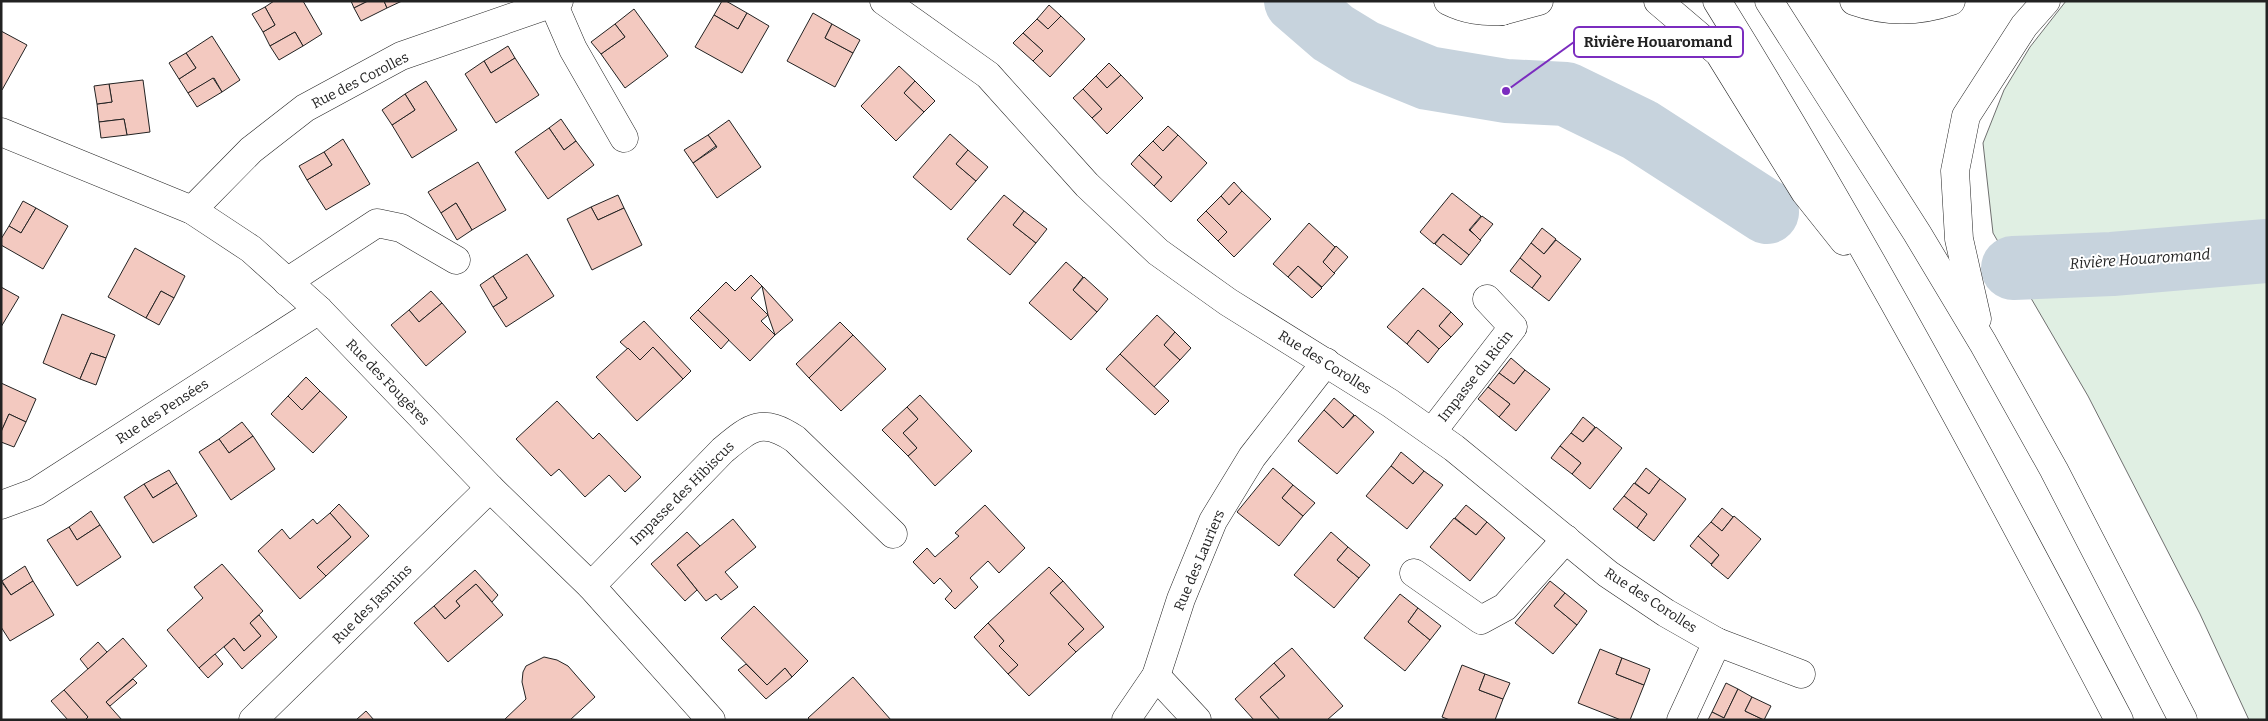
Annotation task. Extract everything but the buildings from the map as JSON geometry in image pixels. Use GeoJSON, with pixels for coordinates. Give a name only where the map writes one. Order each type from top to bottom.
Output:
{"type":"FeatureCollection","features":[{"type":"Feature","properties":{"kind":"main road","name":"Rue des Corolles"},"geometry":{"type":"LineString","coordinates":[[884,1],[988,75],[1087,185],[1158,252],[1228,302],[1326,362],[1432,432],[1608,574],[1666,612],[1717,642],[1801,674]]}},
{"type":"Feature","properties":{"kind":"main road"},"geometry":{"type":"LineString","coordinates":[[1448,1],[1460,7],[1482,12],[1538,1]]}},
{"type":"Feature","properties":{"kind":"main road"},"geometry":{"type":"LineString","coordinates":[[1658,1],[1720,52],[1805,192],[1902,314]]}},
{"type":"Feature","properties":{"kind":"main road"},"geometry":{"type":"LineString","coordinates":[[1716,1],[1796,128],[1902,314],[2119,720]]}},
{"type":"Feature","properties":{"kind":"main road"},"geometry":{"type":"LineString","coordinates":[[1769,1],[1917,233],[1983,343],[2054,470],[2183,720]]}},
{"type":"Feature","properties":{"kind":"main road"},"geometry":{"type":"LineString","coordinates":[[1854,1],[1873,8],[1927,9],[1951,1]]}},
{"type":"Feature","properties":{"kind":"main road"},"geometry":{"type":"LineString","coordinates":[[1983,343],[1959,239],[1956,170],[1966,116],[2024,26],[2046,1]]}},
{"type":"Feature","properties":{"kind":"main road","name":"Rue des Corolles"},"geometry":{"type":"LineString","coordinates":[[192,210],[251,150],[305,108],[401,56],[556,2]]}},
{"type":"Feature","properties":{"kind":"main road"},"geometry":{"type":"LineString","coordinates":[[556,2],[573,49],[624,138]]}},
{"type":"Feature","properties":{"kind":"main road","name":"Rue des Fougères"},"geometry":{"type":"LineString","coordinates":[[1,132],[192,210],[252,250],[319,310],[490,488],[591,586],[710,720]]}},
{"type":"Feature","properties":{"kind":"main road"},"geometry":{"type":"LineString","coordinates":[[287,282],[377,223],[401,228],[456,260]]}},
{"type":"Feature","properties":{"kind":"main road","name":"Impasse du Ricin"},"geometry":{"type":"LineString","coordinates":[[1432,432],[1513,327],[1487,299]]}},
{"type":"Feature","properties":{"kind":"main road","name":"Rue des Pensées"},"geometry":{"type":"LineString","coordinates":[[1,505],[36,492],[319,310]]}},
{"type":"Feature","properties":{"kind":"main road","name":"Rue des Lauriers"},"geometry":{"type":"LineString","coordinates":[[1126,720],[1156,676],[1181,599],[1213,521],[1252,457],[1326,362]]}},
{"type":"Feature","properties":{"kind":"main road","name":"Impasse des Hibiscus"},"geometry":{"type":"LineString","coordinates":[[591,586],[723,450],[744,432],[760,425],[779,429],[795,439],[893,534]]}},
{"type":"Feature","properties":{"kind":"main road"},"geometry":{"type":"LineString","coordinates":[[1979,455],[2061,642],[2100,720]]}},
{"type":"Feature","properties":{"kind":"main road","name":"Rue des Jasmins"},"geometry":{"type":"LineString","coordinates":[[253,720],[490,488]]}},
{"type":"Feature","properties":{"kind":"main road"},"geometry":{"type":"LineString","coordinates":[[1414,573],[1481,620],[1506,607],[1566,539]]}},
{"type":"Feature","properties":{"kind":"main road"},"geometry":{"type":"LineString","coordinates":[[1681,720],[1717,642]]}},
{"type":"Feature","properties":{"kind":"main road"},"geometry":{"type":"LineString","coordinates":[[1156,676],[1197,720]]}},
{"type":"Feature","properties":{"kind":"green space"},"geometry":{"type":"Polygon","coordinates":[[[2066,1],[2267,1],[2267,720],[2249,720],[2200,614],[2088,396],[1993,233],[1983,143],[2004,90],[2030,47],[2066,1]]]}},
{"type":"Feature","properties":{"kind":"waterway","name":"Rivière Houaromand"},"geometry":{"type":"LineString","coordinates":[[1296,1],[1333,33],[1364,52],[1428,78],[1506,91],[1566,94],[1640,130],[1767,212]]}},
{"type":"Feature","properties":{"kind":"waterway","name":"Rivière Houaromand"},"geometry":{"type":"LineString","coordinates":[[2013,268],[2112,264],[2267,251]]}},
{"type":"Feature","properties":{"kind":"place","name":"Rivière Houaromand"},"geometry":{"type":"Point","coordinates":[1506,91]}}]}
